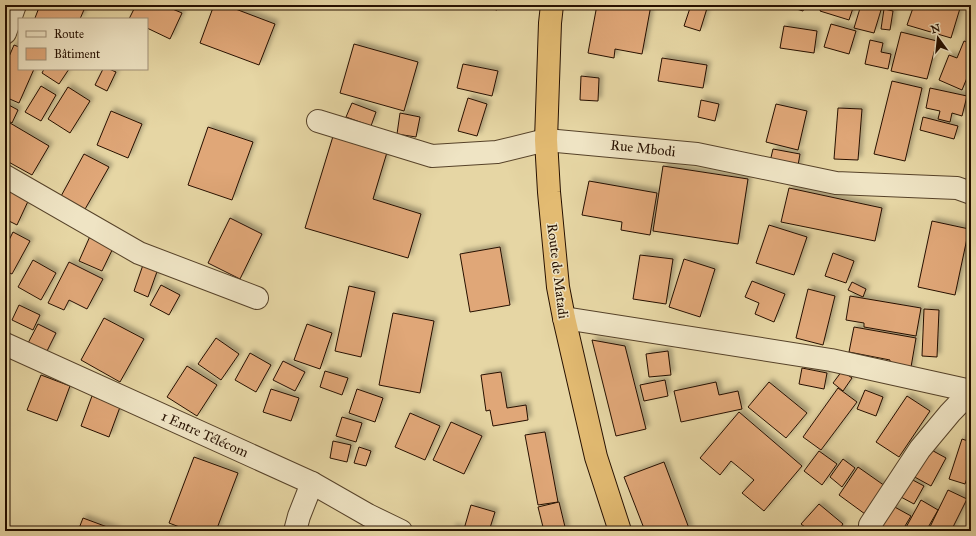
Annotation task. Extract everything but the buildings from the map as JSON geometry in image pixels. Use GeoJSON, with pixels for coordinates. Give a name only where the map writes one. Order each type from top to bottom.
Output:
{"type":"FeatureCollection","features":[{"type":"Feature","properties":{"kind":"highway","name":"Route de Matadi"},"geometry":{"type":"LineString","coordinates":[[552,5],[546,140],[549,192],[558,287],[596,457],[620,531]]}},
{"type":"Feature","properties":{"kind":"street"},"geometry":{"type":"LineString","coordinates":[[5,33],[15,5]]}},
{"type":"Feature","properties":{"kind":"street","name":"Rue Mbodi"},"geometry":{"type":"LineString","coordinates":[[318,121],[432,156],[497,152],[546,140],[697,154],[836,183],[957,188],[971,193]]}},
{"type":"Feature","properties":{"kind":"street"},"geometry":{"type":"LineString","coordinates":[[5,176],[139,253],[257,298]]}},
{"type":"Feature","properties":{"kind":"street"},"geometry":{"type":"LineString","coordinates":[[564,318],[831,360],[971,391]]}},
{"type":"Feature","properties":{"kind":"street","name":"1 Entre Télécom"},"geometry":{"type":"LineString","coordinates":[[5,344],[312,483],[368,515],[401,531]]}},
{"type":"Feature","properties":{"kind":"street"},"geometry":{"type":"LineString","coordinates":[[871,531],[870,525],[920,449],[950,413],[971,391]]}},
{"type":"Feature","properties":{"kind":"street"},"geometry":{"type":"LineString","coordinates":[[295,531],[299,516],[312,483]]}}]}
